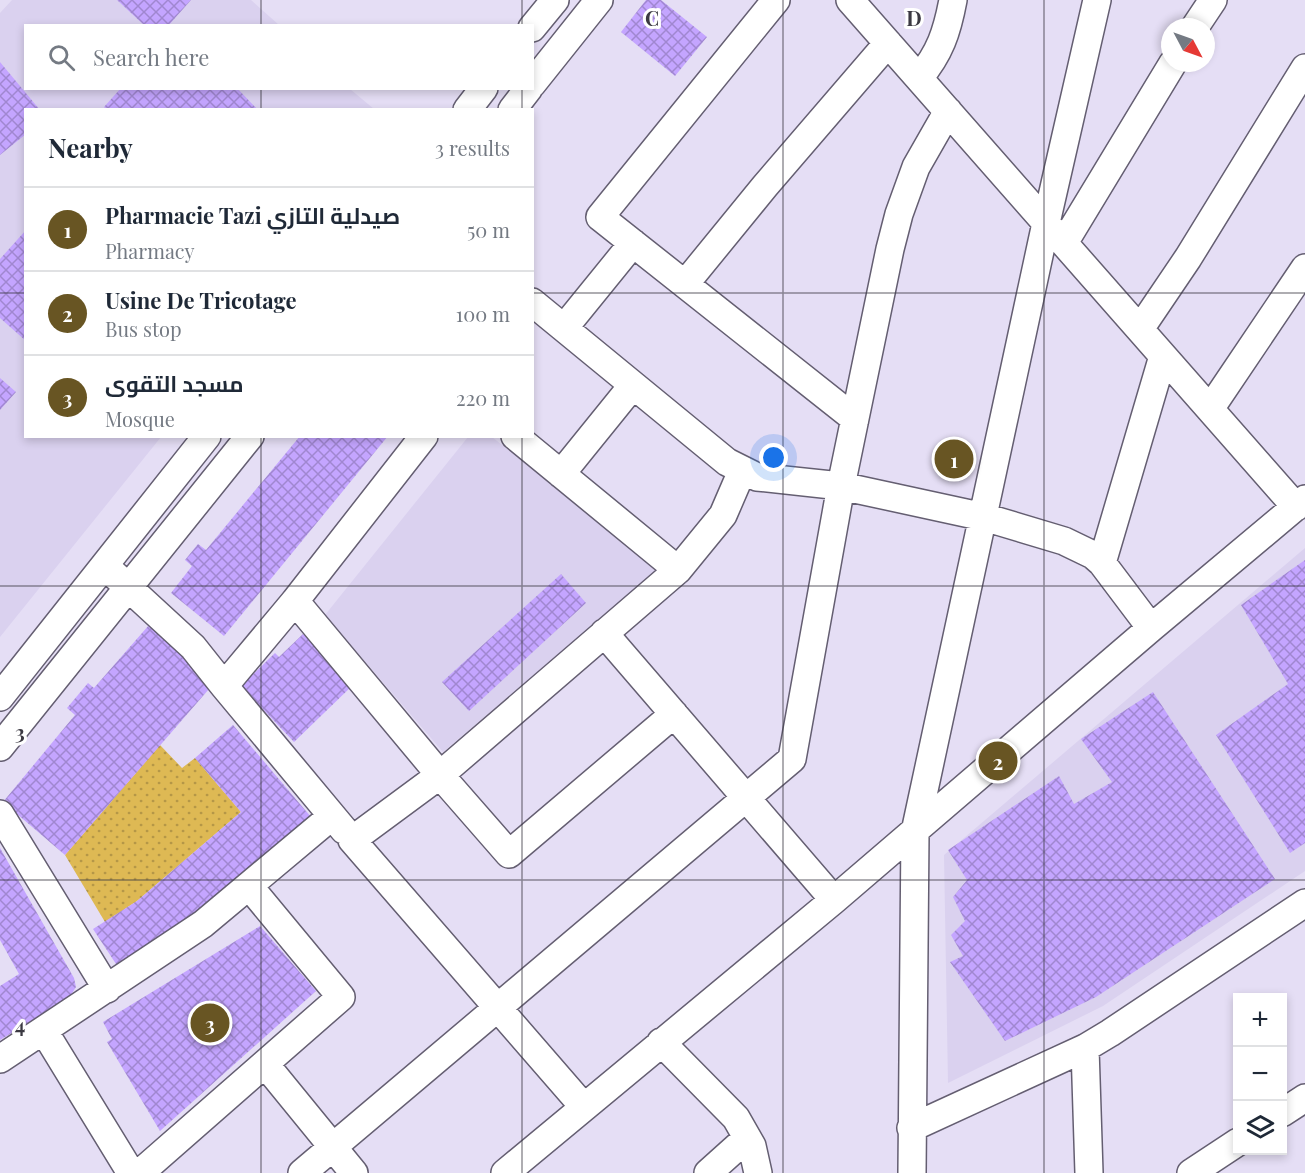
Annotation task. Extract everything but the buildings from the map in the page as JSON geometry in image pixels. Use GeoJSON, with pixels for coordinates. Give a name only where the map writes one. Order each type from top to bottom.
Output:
{"type":"FeatureCollection","features":[{"type":"Feature","properties":{"kind":"street"},"geometry":{"type":"LineString","coordinates":[[534,26],[555,0]]}},
{"type":"Feature","properties":{"kind":"street"},"geometry":{"type":"LineString","coordinates":[[534,81],[599,0]]}},
{"type":"Feature","properties":{"kind":"street"},"geometry":{"type":"LineString","coordinates":[[776,0],[600,217],[855,419]]}},
{"type":"Feature","properties":{"kind":"street"},"geometry":{"type":"LineString","coordinates":[[505,1173],[915,832],[1151,628],[1301,503],[1210,410],[850,0]]}},
{"type":"Feature","properties":{"kind":"street"},"geometry":{"type":"LineString","coordinates":[[919,78],[932,63],[942,44],[953,0]]}},
{"type":"Feature","properties":{"kind":"street"},"geometry":{"type":"LineString","coordinates":[[912,1173],[915,832],[984,517],[1055,233],[1097,0]]}},
{"type":"Feature","properties":{"kind":"street"},"geometry":{"type":"LineString","coordinates":[[1202,18],[1213,0]]}},
{"type":"Feature","properties":{"kind":"street"},"geometry":{"type":"LineString","coordinates":[[685,284],[765,186],[888,43]]}},
{"type":"Feature","properties":{"kind":"street"},"geometry":{"type":"LineString","coordinates":[[1140,329],[1188,258],[1305,68]]}},
{"type":"Feature","properties":{"kind":"street"},"geometry":{"type":"LineString","coordinates":[[1055,233],[1167,72]]}},
{"type":"Feature","properties":{"kind":"street"},"geometry":{"type":"LineString","coordinates":[[469,108],[482,90]]}},
{"type":"Feature","properties":{"kind":"street"},"geometry":{"type":"LineString","coordinates":[[514,108],[527,90]]}},
{"type":"Feature","properties":{"kind":"street"},"geometry":{"type":"LineString","coordinates":[[302,1173],[792,759],[841,486],[899,214],[916,167],[948,111]]}},
{"type":"Feature","properties":{"kind":"street"},"geometry":{"type":"LineString","coordinates":[[564,328],[633,243]]}},
{"type":"Feature","properties":{"kind":"street"},"geometry":{"type":"LineString","coordinates":[[1210,410],[1305,268]]}},
{"type":"Feature","properties":{"kind":"street"},"geometry":{"type":"LineString","coordinates":[[534,304],[727,462],[742,471],[757,477],[841,486],[984,517],[1064,541],[1093,555],[1102,563],[1151,628]]}},
{"type":"Feature","properties":{"kind":"street"},"geometry":{"type":"LineString","coordinates":[[1102,563],[1163,356]]}},
{"type":"Feature","properties":{"kind":"street"},"geometry":{"type":"LineString","coordinates":[[561,474],[633,385]]}},
{"type":"Feature","properties":{"kind":"street"},"geometry":{"type":"LineString","coordinates":[[0,697],[205,438]]}},
{"type":"Feature","properties":{"kind":"street"},"geometry":{"type":"LineString","coordinates":[[0,747],[248,438]]}},
{"type":"Feature","properties":{"kind":"street"},"geometry":{"type":"LineString","coordinates":[[224,686],[295,602],[422,438]]}},
{"type":"Feature","properties":{"kind":"street"},"geometry":{"type":"LineString","coordinates":[[517,438],[678,570]]}},
{"type":"Feature","properties":{"kind":"street"},"geometry":{"type":"LineString","coordinates":[[352,840],[440,775],[678,570],[723,515],[742,471]]}},
{"type":"Feature","properties":{"kind":"street"},"geometry":{"type":"LineString","coordinates":[[105,566],[194,647],[352,840],[584,1107]]}},
{"type":"Feature","properties":{"kind":"street"},"geometry":{"type":"LineString","coordinates":[[295,602],[509,854],[674,714]]}},
{"type":"Feature","properties":{"kind":"street"},"geometry":{"type":"LineString","coordinates":[[604,633],[834,900]]}},
{"type":"Feature","properties":{"kind":"street"},"geometry":{"type":"LineString","coordinates":[[0,814],[107,990]]}},
{"type":"Feature","properties":{"kind":"street"},"geometry":{"type":"LineString","coordinates":[[0,1059],[203,924],[332,816]]}},
{"type":"Feature","properties":{"kind":"street"},"geometry":{"type":"LineString","coordinates":[[140,1173],[341,997],[249,886]]}},
{"type":"Feature","properties":{"kind":"street"},"geometry":{"type":"LineString","coordinates":[[911,1128],[1085,1048],[1110,1034],[1304,906]]}},
{"type":"Feature","properties":{"kind":"street"},"geometry":{"type":"LineString","coordinates":[[44,1031],[131,1173]]}},
{"type":"Feature","properties":{"kind":"street"},"geometry":{"type":"LineString","coordinates":[[661,1042],[736,1118],[752,1146],[758,1173]]}},
{"type":"Feature","properties":{"kind":"street"},"geometry":{"type":"LineString","coordinates":[[1085,1048],[1089,1173]]}},
{"type":"Feature","properties":{"kind":"street"},"geometry":{"type":"LineString","coordinates":[[264,1064],[354,1173]]}},
{"type":"Feature","properties":{"kind":"street"},"geometry":{"type":"LineString","coordinates":[[1287,1110],[1305,1098]]}},
{"type":"Feature","properties":{"kind":"street"},"geometry":{"type":"LineString","coordinates":[[708,1173],[747,1138]]}},
{"type":"Feature","properties":{"kind":"street"},"geometry":{"type":"LineString","coordinates":[[1191,1173],[1233,1145]]}},
{"type":"Feature","properties":{"kind":"shaded area"},"geometry":{"type":"Polygon","coordinates":[[[12,0],[251,0],[278,24],[24,24],[24,90],[351,90],[373,108],[24,108],[24,438],[160,438],[0,637],[0,13],[12,0]]]}},
{"type":"Feature","properties":{"kind":"shaded area"},"geometry":{"type":"Polygon","coordinates":[[[467,438],[493,438],[658,569],[443,752],[325,615],[467,438]]]}},
{"type":"Feature","properties":{"kind":"shaded area"},"geometry":{"type":"Polygon","coordinates":[[[1305,548],[1305,871],[1103,1006],[948,1083],[944,855],[1305,548]]]}},
{"type":"Feature","properties":{"kind":"shaded area"},"geometry":{"type":"Polygon","coordinates":[[[160,745],[182,768],[195,758],[241,812],[137,901],[105,922],[65,855],[160,745]]]}},
{"type":"Feature","properties":{"kind":"place","name":"Pharmacie Tazi صيدلية التازي"},"geometry":{"type":"Point","coordinates":[954,459]}},
{"type":"Feature","properties":{"kind":"place","name":"Usine De Tricotage"},"geometry":{"type":"Point","coordinates":[998,761]}},
{"type":"Feature","properties":{"kind":"place","name":"مسجد التقوى"},"geometry":{"type":"Point","coordinates":[210,1023]}}]}
